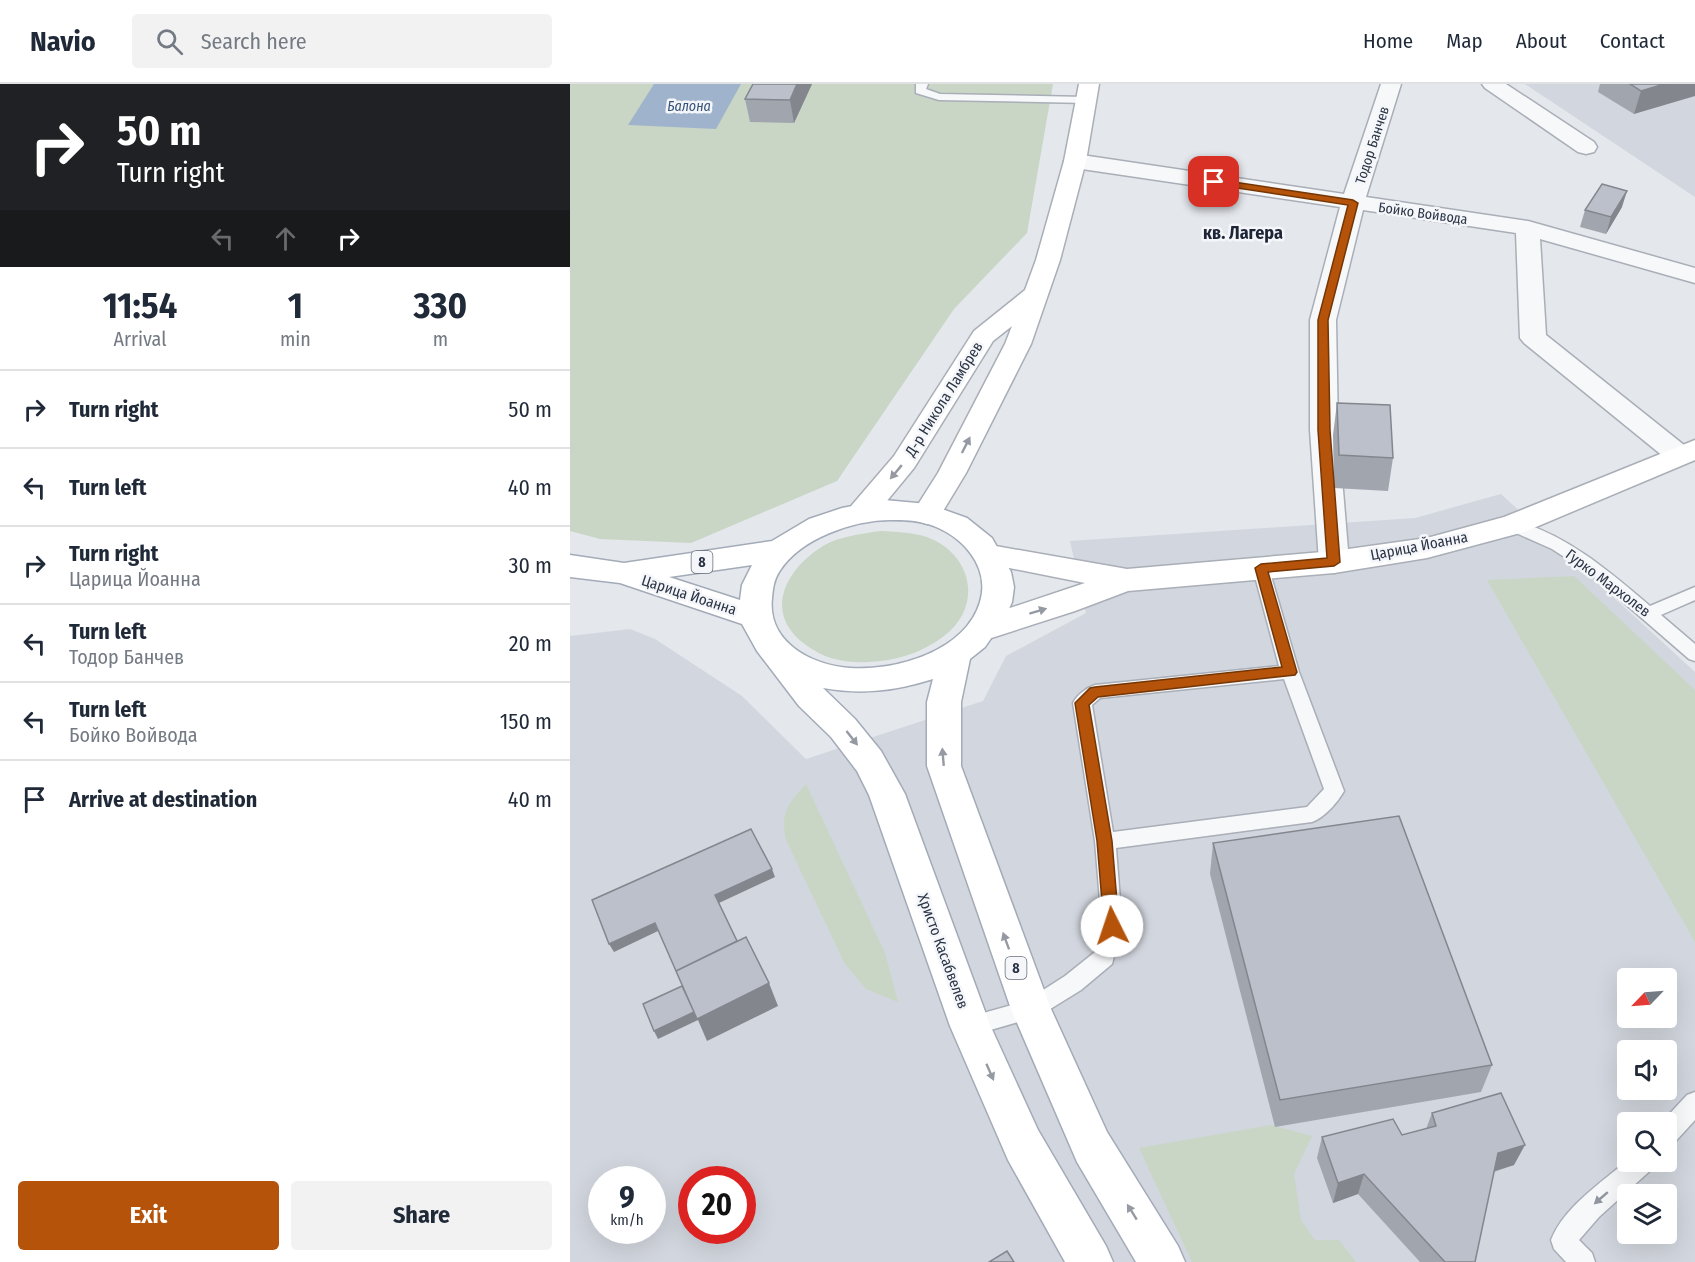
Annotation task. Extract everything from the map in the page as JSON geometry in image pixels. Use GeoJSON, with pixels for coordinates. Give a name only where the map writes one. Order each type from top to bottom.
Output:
{"type":"FeatureCollection","features":[{"type":"Feature","properties":{"kind":"main road","name":"Д-р Никола Ламбрев"},"geometry":{"type":"LineString","coordinates":[[927,514],[952,473],[1018,344],[1048,260],[1075,161],[1087,92]]}},
{"type":"Feature","properties":{"kind":"main road","name":"Д-р Никола Ламбрев"},"geometry":{"type":"LineString","coordinates":[[862,512],[904,462],[983,336],[1034,295]]}},
{"type":"Feature","properties":{"kind":"main road","name":"Царица Йоанна"},"geometry":{"type":"LineString","coordinates":[[969,641],[1127,580],[1334,562],[1426,548],[1513,525],[1687,452]]}},
{"type":"Feature","properties":{"kind":"main road","name":"8"},"geometry":{"type":"LineString","coordinates":[[884,510],[927,514],[943,518],[970,533],[990,555],[998,578],[998,591],[990,617],[969,641],[925,669],[908,675],[872,681],[845,680],[819,675],[791,663],[768,643],[756,617],[755,594],[764,571],[781,550],[809,530],[826,522],[862,512],[884,510]]}},
{"type":"Feature","properties":{"kind":"main road","name":"Царица Йоанна"},"geometry":{"type":"LineString","coordinates":[[622,573],[781,550]]}},
{"type":"Feature","properties":{"kind":"main road","name":"Царица Йоанна"},"geometry":{"type":"LineString","coordinates":[[990,555],[1127,580]]}},
{"type":"Feature","properties":{"kind":"main road","name":"Царица Йоанна"},"geometry":{"type":"LineString","coordinates":[[570,566],[622,573],[756,617]]}},
{"type":"Feature","properties":{"kind":"main road","name":"8"},"geometry":{"type":"LineString","coordinates":[[969,641],[944,702],[944,766],[1031,1009],[1092,1147],[1162,1262]]}},
{"type":"Feature","properties":{"kind":"main road","name":"Христо Касабвелев"},"geometry":{"type":"LineString","coordinates":[[779,654],[811,697],[843,728],[869,761],[887,794],[970,1026],[1023,1145],[1090,1262]]}},
{"type":"Feature","properties":{"kind":"street","name":"Тодор Банчев"},"geometry":{"type":"LineString","coordinates":[[1334,562],[1324,430],[1323,320],[1353,203],[1391,84]]}},
{"type":"Feature","properties":{"kind":"street"},"geometry":{"type":"LineString","coordinates":[[1492,84],[1586,147]]}},
{"type":"Feature","properties":{"kind":"street","name":"Бойко Войвода"},"geometry":{"type":"LineString","coordinates":[[1075,161],[1528,228],[1695,276]]}},
{"type":"Feature","properties":{"kind":"street"},"geometry":{"type":"LineString","coordinates":[[1528,228],[1533,338],[1687,452]]}},
{"type":"Feature","properties":{"kind":"lane"},"geometry":{"type":"LineString","coordinates":[[922,84],[920,92],[939,97],[1087,92]]}},
{"type":"Feature","properties":{"kind":"lane","name":"Гурко Мархолев"},"geometry":{"type":"LineString","coordinates":[[1513,525],[1558,545],[1598,571],[1650,613],[1695,654]]}},
{"type":"Feature","properties":{"kind":"lane"},"geometry":{"type":"LineString","coordinates":[[1105,841],[1312,814],[1334,791],[1290,672],[1261,568]]}},
{"type":"Feature","properties":{"kind":"lane"},"geometry":{"type":"LineString","coordinates":[[1650,613],[1695,593]]}},
{"type":"Feature","properties":{"kind":"lane"},"geometry":{"type":"LineString","coordinates":[[970,1026],[1031,1009],[1072,983],[1104,957],[1112,926],[1105,841],[1082,703],[1095,692],[1290,672]]}},
{"type":"Feature","properties":{"kind":"lane"},"geometry":{"type":"LineString","coordinates":[[1677,1123],[1695,1103]]}},
{"type":"Feature","properties":{"kind":"lane"},"geometry":{"type":"LineString","coordinates":[[1583,1262],[1563,1240],[1590,1208],[1631,1172]]}},
{"type":"Feature","properties":{"kind":"shaded area"},"geometry":{"type":"Polygon","coordinates":[[[1525,84],[1695,84],[1695,197],[1525,84]]]}},
{"type":"Feature","properties":{"kind":"shaded area"},"geometry":{"type":"Polygon","coordinates":[[[1501,494],[1695,672],[1695,1262],[570,1262],[570,636],[630,629],[655,639],[742,696],[806,759],[983,701],[1006,656],[1086,613],[1070,541],[1415,518],[1501,494]]]}},
{"type":"Feature","properties":{"kind":"green space"},"geometry":{"type":"Polygon","coordinates":[[[570,84],[1053,84],[1027,233],[954,309],[837,481],[691,543],[600,539],[570,531],[570,84]]]}},
{"type":"Feature","properties":{"kind":"green space"},"geometry":{"type":"Polygon","coordinates":[[[880,531],[921,535],[947,549],[958,560],[968,585],[968,599],[964,612],[956,625],[936,642],[899,658],[853,662],[818,653],[796,637],[787,624],[782,610],[783,596],[788,582],[808,557],[823,546],[858,534],[880,531]]]}},
{"type":"Feature","properties":{"kind":"green space"},"geometry":{"type":"Polygon","coordinates":[[[1574,576],[1695,690],[1695,942],[1487,580],[1574,576]]]}},
{"type":"Feature","properties":{"kind":"green space"},"geometry":{"type":"Polygon","coordinates":[[[806,784],[885,953],[898,1002],[866,989],[845,964],[786,840],[784,822],[787,809],[806,784]]]}},
{"type":"Feature","properties":{"kind":"green space"},"geometry":{"type":"Polygon","coordinates":[[[1271,1125],[1312,1136],[1294,1174],[1301,1220],[1315,1240],[1339,1240],[1356,1262],[1192,1262],[1139,1148],[1271,1125]]]}},
{"type":"Feature","properties":{"kind":"water","name":"Балона"},"geometry":{"type":"Polygon","coordinates":[[[654,84],[741,84],[716,129],[628,125],[654,84]]]}},
{"type":"Feature","properties":{"kind":"building"},"geometry":{"type":"Polygon","coordinates":[[[753,84],[797,84],[790,100],[745,99],[753,84]]]}},
{"type":"Feature","properties":{"kind":"building"},"geometry":{"type":"Polygon","coordinates":[[[1630,84],[1664,84],[1641,91],[1630,84]]]}},
{"type":"Feature","properties":{"kind":"building"},"geometry":{"type":"Polygon","coordinates":[[[1602,184],[1627,191],[1611,217],[1585,210],[1602,184]]]}},
{"type":"Feature","properties":{"kind":"building"},"geometry":{"type":"Polygon","coordinates":[[[1337,403],[1390,405],[1393,458],[1339,455],[1337,403]]]}},
{"type":"Feature","properties":{"kind":"building"},"geometry":{"type":"Polygon","coordinates":[[[1399,816],[1492,1065],[1280,1100],[1213,843],[1399,816]]]}},
{"type":"Feature","properties":{"kind":"building"},"geometry":{"type":"Polygon","coordinates":[[[751,829],[772,869],[715,895],[737,941],[676,971],[655,923],[609,944],[592,900],[751,829]]]}},
{"type":"Feature","properties":{"kind":"building"},"geometry":{"type":"Polygon","coordinates":[[[746,937],[769,983],[697,1019],[676,971],[746,937]]]}},
{"type":"Feature","properties":{"kind":"building"},"geometry":{"type":"Polygon","coordinates":[[[682,986],[694,1012],[654,1031],[643,1004],[682,986]]]}},
{"type":"Feature","properties":{"kind":"building"},"geometry":{"type":"Polygon","coordinates":[[[1501,1093],[1525,1145],[1498,1153],[1475,1262],[1445,1262],[1364,1174],[1338,1183],[1322,1137],[1393,1119],[1402,1135],[1436,1126],[1432,1113],[1501,1093]]]}},
{"type":"Feature","properties":{"kind":"building"},"geometry":{"type":"Polygon","coordinates":[[[1007,1251],[1014,1262],[989,1262],[1007,1251]]]}},
{"type":"Feature","properties":{"kind":"district","name":"кв. Лагера"},"geometry":{"type":"Point","coordinates":[1243,233]}},
{"type":"Feature","properties":{"kind":"route"},"geometry":{"type":"LineString","coordinates":[[1112,926],[1105,841],[1082,703],[1095,692],[1290,672],[1261,568],[1334,562],[1324,430],[1323,320],[1353,203],[1214,182]]}}]}
